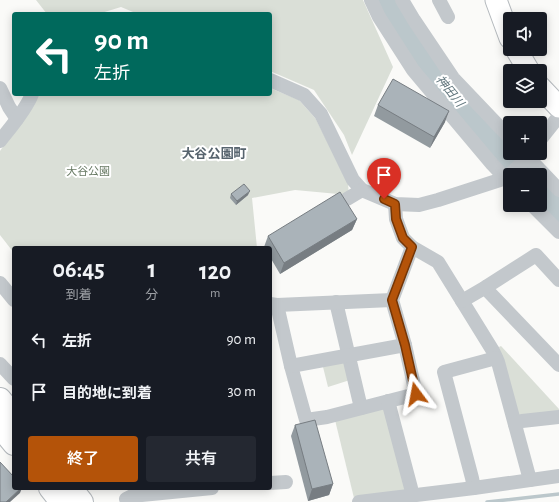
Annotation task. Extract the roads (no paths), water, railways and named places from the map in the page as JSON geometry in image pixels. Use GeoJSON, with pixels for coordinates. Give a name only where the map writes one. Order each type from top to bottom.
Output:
{"type":"FeatureCollection","features":[{"type":"Feature","properties":{"kind":"highway"},"geometry":{"type":"LineString","coordinates":[[0,398],[12,413]]}},
{"type":"Feature","properties":{"kind":"highway"},"geometry":{"type":"LineString","coordinates":[[0,427],[12,442]]}},
{"type":"Feature","properties":{"kind":"highway"},"geometry":{"type":"LineString","coordinates":[[52,490],[61,502]]}},
{"type":"Feature","properties":{"kind":"highway"},"geometry":{"type":"LineString","coordinates":[[73,490],[82,502]]}},
{"type":"Feature","properties":{"kind":"main road"},"geometry":{"type":"LineString","coordinates":[[496,0],[503,19]]}},
{"type":"Feature","properties":{"kind":"main road"},"geometry":{"type":"LineString","coordinates":[[547,94],[559,107]]}},
{"type":"Feature","properties":{"kind":"street"},"geometry":{"type":"LineString","coordinates":[[371,0],[379,17],[413,70],[492,164],[503,174]]}},
{"type":"Feature","properties":{"kind":"street"},"geometry":{"type":"LineString","coordinates":[[402,0],[453,78],[503,131]]}},
{"type":"Feature","properties":{"kind":"street"},"geometry":{"type":"LineString","coordinates":[[439,0],[448,17]]}},
{"type":"Feature","properties":{"kind":"street"},"geometry":{"type":"LineString","coordinates":[[272,81],[304,95],[321,114],[353,180],[362,190],[395,204],[419,205],[503,180]]}},
{"type":"Feature","properties":{"kind":"street"},"geometry":{"type":"LineString","coordinates":[[0,88],[9,107],[17,119]]}},
{"type":"Feature","properties":{"kind":"street"},"geometry":{"type":"LineString","coordinates":[[0,142],[32,96]]}},
{"type":"Feature","properties":{"kind":"street"},"geometry":{"type":"LineString","coordinates":[[547,131],[559,116]]}},
{"type":"Feature","properties":{"kind":"street"},"geometry":{"type":"LineString","coordinates":[[517,168],[523,160]]}},
{"type":"Feature","properties":{"kind":"street"},"geometry":{"type":"LineString","coordinates":[[530,160],[559,190]]}},
{"type":"Feature","properties":{"kind":"street"},"geometry":{"type":"LineString","coordinates":[[347,199],[362,190]]}},
{"type":"Feature","properties":{"kind":"street"},"geometry":{"type":"LineString","coordinates":[[395,204],[396,219],[403,238],[412,247],[438,262],[493,351],[530,480]]}},
{"type":"Feature","properties":{"kind":"street"},"geometry":{"type":"LineString","coordinates":[[539,212],[559,232]]}},
{"type":"Feature","properties":{"kind":"street"},"geometry":{"type":"LineString","coordinates":[[392,300],[273,305],[306,420],[327,417],[416,394],[405,345],[392,300],[412,247]]}},
{"type":"Feature","properties":{"kind":"street"},"geometry":{"type":"LineString","coordinates":[[462,301],[536,255],[559,280]]}},
{"type":"Feature","properties":{"kind":"street"},"geometry":{"type":"LineString","coordinates":[[0,283],[12,298]]}},
{"type":"Feature","properties":{"kind":"street"},"geometry":{"type":"LineString","coordinates":[[486,287],[559,365]]}},
{"type":"Feature","properties":{"kind":"street"},"geometry":{"type":"LineString","coordinates":[[336,302],[361,408]]}},
{"type":"Feature","properties":{"kind":"street"},"geometry":{"type":"LineString","coordinates":[[291,366],[405,345]]}},
{"type":"Feature","properties":{"kind":"street"},"geometry":{"type":"LineString","coordinates":[[474,488],[444,372],[496,358]]}},
{"type":"Feature","properties":{"kind":"street"},"geometry":{"type":"LineString","coordinates":[[0,364],[12,377]]}},
{"type":"Feature","properties":{"kind":"street"},"geometry":{"type":"LineString","coordinates":[[388,401],[412,496]]}},
{"type":"Feature","properties":{"kind":"street"},"geometry":{"type":"LineString","coordinates":[[515,424],[522,421],[559,417]]}},
{"type":"Feature","properties":{"kind":"street"},"geometry":{"type":"LineString","coordinates":[[359,502],[559,476]]}},
{"type":"Feature","properties":{"kind":"street"},"geometry":{"type":"LineString","coordinates":[[272,483],[286,482]]}},
{"type":"Feature","properties":{"kind":"street"},"geometry":{"type":"LineString","coordinates":[[125,496],[184,490]]}},
{"type":"Feature","properties":{"kind":"waterway","name":"神田川"},"geometry":{"type":"LineString","coordinates":[[386,0],[417,50],[478,127],[517,168]]}},
{"type":"Feature","properties":{"kind":"waterway","name":"神田川"},"geometry":{"type":"LineString","coordinates":[[547,199],[559,212]]}},
{"type":"Feature","properties":{"kind":"waterway"},"geometry":{"type":"LineString","coordinates":[[487,502],[559,494]]}},
{"type":"Feature","properties":{"kind":"district","name":"大谷公園町"},"geometry":{"type":"Point","coordinates":[214,153]}},
{"type":"Feature","properties":{"kind":"park label","name":"大谷公園"},"geometry":{"type":"Point","coordinates":[88,171]}}]}
